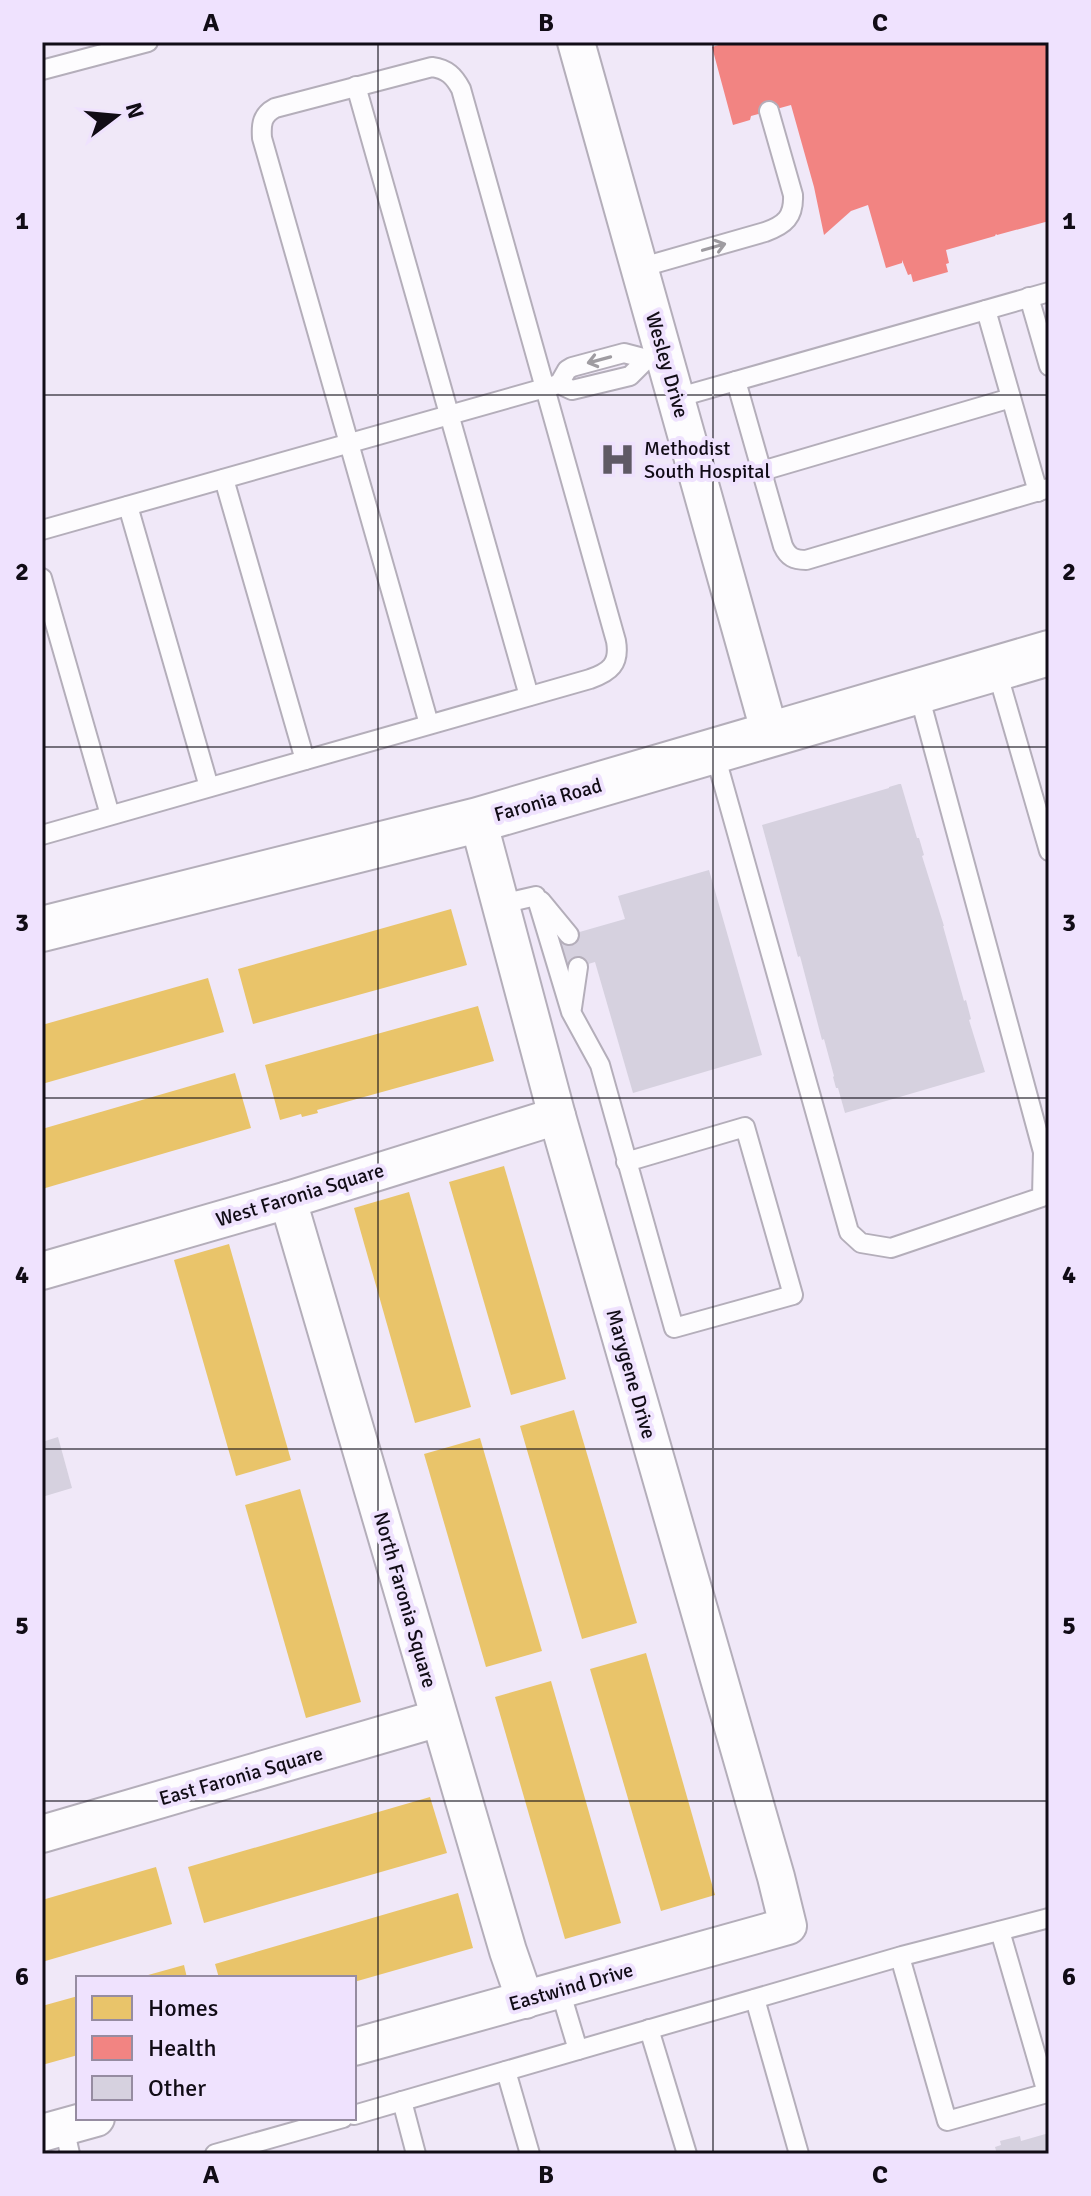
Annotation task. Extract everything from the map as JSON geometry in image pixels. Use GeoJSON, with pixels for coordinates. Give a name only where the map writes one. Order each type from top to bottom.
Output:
{"type":"FeatureCollection","features":[{"type":"Feature","properties":{"kind":"street","name":"Wesley Drive"},"geometry":{"type":"LineString","coordinates":[[576,42],[639,268],[655,357],[676,398],[770,734]]}},
{"type":"Feature","properties":{"kind":"street","name":"Faronia Road"},"geometry":{"type":"LineString","coordinates":[[42,929],[478,820],[1049,653]]}},
{"type":"Feature","properties":{"kind":"street","name":"Marygene Drive"},"geometry":{"type":"LineString","coordinates":[[478,820],[557,1116],[788,1926]]}},
{"type":"Feature","properties":{"kind":"street","name":"West Faronia Square"},"geometry":{"type":"LineString","coordinates":[[42,1271],[288,1200],[557,1116]]}},
{"type":"Feature","properties":{"kind":"street","name":"North Faronia Square"},"geometry":{"type":"LineString","coordinates":[[288,1200],[525,2000]]}},
{"type":"Feature","properties":{"kind":"street","name":"East Faronia Square"},"geometry":{"type":"LineString","coordinates":[[42,1834],[439,1718]]}},
{"type":"Feature","properties":{"kind":"street","name":"Eastwind Drive"},"geometry":{"type":"LineString","coordinates":[[356,2046],[788,1926]]}},
{"type":"Feature","properties":{"kind":"lane"},"geometry":{"type":"LineString","coordinates":[[42,70],[148,42]]}},
{"type":"Feature","properties":{"kind":"lane"},"geometry":{"type":"LineString","coordinates":[[42,835],[600,675],[610,670],[616,662],[618,652],[552,386],[461,89],[449,73],[432,67],[275,108],[267,112],[261,127],[429,724]]}},
{"type":"Feature","properties":{"kind":"lane"},"geometry":{"type":"LineString","coordinates":[[356,86],[529,696]]}},
{"type":"Feature","properties":{"kind":"lane"},"geometry":{"type":"LineString","coordinates":[[639,268],[765,232],[784,224],[791,216],[793,195],[769,111]]}},
{"type":"Feature","properties":{"kind":"lane"},"geometry":{"type":"LineString","coordinates":[[676,398],[1049,292]]}},
{"type":"Feature","properties":{"kind":"lane"},"geometry":{"type":"LineString","coordinates":[[1029,297],[1049,366]]}},
{"type":"Feature","properties":{"kind":"lane"},"geometry":{"type":"LineString","coordinates":[[736,381],[785,550],[792,558],[801,560],[1043,490],[1011,398],[986,310]]}},
{"type":"Feature","properties":{"kind":"lane"},"geometry":{"type":"LineString","coordinates":[[42,530],[552,386],[578,390],[630,376],[655,357]]}},
{"type":"Feature","properties":{"kind":"lane"},"geometry":{"type":"LineString","coordinates":[[762,471],[1011,398]]}},
{"type":"Feature","properties":{"kind":"lane"},"geometry":{"type":"LineString","coordinates":[[224,479],[305,760]]}},
{"type":"Feature","properties":{"kind":"lane"},"geometry":{"type":"LineString","coordinates":[[128,506],[209,787]]}},
{"type":"Feature","properties":{"kind":"lane"},"geometry":{"type":"LineString","coordinates":[[42,578],[110,815]]}},
{"type":"Feature","properties":{"kind":"lane"},"geometry":{"type":"LineString","coordinates":[[996,668],[1049,851]]}},
{"type":"Feature","properties":{"kind":"lane"},"geometry":{"type":"LineString","coordinates":[[714,751],[849,1232],[861,1243],[891,1248],[1042,1197],[1043,1152],[918,691]]}},
{"type":"Feature","properties":{"kind":"lane"},"geometry":{"type":"LineString","coordinates":[[501,904],[536,896]]}},
{"type":"Feature","properties":{"kind":"lane"},"geometry":{"type":"LineString","coordinates":[[536,896],[569,935]]}},
{"type":"Feature","properties":{"kind":"lane"},"geometry":{"type":"LineString","coordinates":[[536,896],[571,1012],[600,1065],[626,1162],[674,1328],[793,1295],[745,1127],[626,1162]]}},
{"type":"Feature","properties":{"kind":"lane"},"geometry":{"type":"LineString","coordinates":[[571,1012],[578,967]]}},
{"type":"Feature","properties":{"kind":"lane"},"geometry":{"type":"LineString","coordinates":[[356,2114],[900,1957],[1049,1918]]}},
{"type":"Feature","properties":{"kind":"lane"},"geometry":{"type":"LineString","coordinates":[[900,1957],[947,2121],[1047,2093],[1000,1931]]}},
{"type":"Feature","properties":{"kind":"lane"},"geometry":{"type":"LineString","coordinates":[[560,1990],[578,2050]]}},
{"type":"Feature","properties":{"kind":"lane"},"geometry":{"type":"LineString","coordinates":[[755,1999],[799,2154]]}},
{"type":"Feature","properties":{"kind":"lane"},"geometry":{"type":"LineString","coordinates":[[649,2029],[687,2154]]}},
{"type":"Feature","properties":{"kind":"lane"},"geometry":{"type":"LineString","coordinates":[[506,2071],[530,2154]]}},
{"type":"Feature","properties":{"kind":"lane"},"geometry":{"type":"LineString","coordinates":[[402,2101],[416,2154]]}},
{"type":"Feature","properties":{"kind":"lane"},"geometry":{"type":"LineString","coordinates":[[215,2154],[259,2148],[337,2120]]}},
{"type":"Feature","properties":{"kind":"building: Homes"},"geometry":{"type":"Polygon","coordinates":[[[451,909],[467,965],[253,1024],[238,969],[451,909]]]}},
{"type":"Feature","properties":{"kind":"building: Homes"},"geometry":{"type":"Polygon","coordinates":[[[208,978],[224,1032],[42,1084],[42,1025],[208,978]]]}},
{"type":"Feature","properties":{"kind":"building: Homes"},"geometry":{"type":"Polygon","coordinates":[[[478,1006],[494,1061],[317,1110],[318,1113],[280,1120],[265,1065],[478,1006]]]}},
{"type":"Feature","properties":{"kind":"building: Homes"},"geometry":{"type":"Polygon","coordinates":[[[235,1073],[251,1128],[42,1189],[42,1129],[235,1073]]]}},
{"type":"Feature","properties":{"kind":"building: Homes"},"geometry":{"type":"Polygon","coordinates":[[[504,1166],[566,1379],[511,1395],[449,1182],[504,1166]]]}},
{"type":"Feature","properties":{"kind":"building: Homes"},"geometry":{"type":"Polygon","coordinates":[[[409,1192],[471,1407],[415,1423],[354,1208],[409,1192]]]}},
{"type":"Feature","properties":{"kind":"building: Homes"},"geometry":{"type":"Polygon","coordinates":[[[229,1244],[291,1460],[236,1476],[174,1260],[229,1244]]]}},
{"type":"Feature","properties":{"kind":"building: Homes"},"geometry":{"type":"Polygon","coordinates":[[[574,1410],[637,1623],[582,1639],[520,1426],[574,1410]]]}},
{"type":"Feature","properties":{"kind":"building: Homes"},"geometry":{"type":"Polygon","coordinates":[[[480,1438],[542,1651],[486,1667],[424,1454],[480,1438]]]}},
{"type":"Feature","properties":{"kind":"building: Homes"},"geometry":{"type":"Polygon","coordinates":[[[300,1489],[361,1702],[306,1718],[245,1505],[300,1489]]]}},
{"type":"Feature","properties":{"kind":"building: Homes"},"geometry":{"type":"Polygon","coordinates":[[[646,1653],[715,1895],[661,1911],[590,1669],[646,1653]]]}},
{"type":"Feature","properties":{"kind":"building: Homes"},"geometry":{"type":"Polygon","coordinates":[[[551,1681],[621,1923],[565,1939],[495,1697],[551,1681]]]}},
{"type":"Feature","properties":{"kind":"building: Homes"},"geometry":{"type":"Polygon","coordinates":[[[430,1797],[447,1853],[204,1923],[188,1867],[430,1797]]]}},
{"type":"Feature","properties":{"kind":"building: Homes"},"geometry":{"type":"Polygon","coordinates":[[[156,1867],[172,1924],[42,1962],[42,1900],[156,1867]]]}},
{"type":"Feature","properties":{"kind":"building: Homes"},"geometry":{"type":"Polygon","coordinates":[[[458,1893],[473,1948],[356,1981],[356,1976],[218,1976],[215,1964],[458,1893]]]}},
{"type":"Feature","properties":{"kind":"building: Homes"},"geometry":{"type":"Polygon","coordinates":[[[184,1965],[187,1976],[145,1976],[184,1965]]]}},
{"type":"Feature","properties":{"kind":"building: Homes"},"geometry":{"type":"Polygon","coordinates":[[[76,1997],[76,2056],[42,2065],[42,2006],[76,1997]]]}},
{"type":"Feature","properties":{"kind":"building: Health"},"geometry":{"type":"Polygon","coordinates":[[[728,42],[1049,42],[1049,221],[946,250],[948,272],[913,282],[902,260],[902,263],[886,268],[868,205],[851,211],[824,235],[791,105],[751,116],[750,120],[733,125],[712,47],[728,42]]]}},
{"type":"Feature","properties":{"kind":"building: Other"},"geometry":{"type":"Polygon","coordinates":[[[901,784],[985,1072],[845,1113],[762,825],[901,784]]]}},
{"type":"Feature","properties":{"kind":"building: Other"},"geometry":{"type":"Polygon","coordinates":[[[709,870],[762,1055],[633,1093],[595,962],[564,971],[555,939],[625,919],[618,896],[709,870]]]}},
{"type":"Feature","properties":{"kind":"building: Other"},"geometry":{"type":"Polygon","coordinates":[[[58,1437],[72,1488],[42,1497],[42,1442],[58,1437]]]}},
{"type":"Feature","properties":{"kind":"building: Other"},"geometry":{"type":"Polygon","coordinates":[[[1049,2133],[1049,2154],[997,2154],[995,2147],[1001,2145],[1000,2141],[1020,2136],[1021,2141],[1049,2133]]]}},
{"type":"Feature","properties":{"kind":"place","name":"Methodist South Hospital"},"geometry":{"type":"Point","coordinates":[618,459]}}]}
